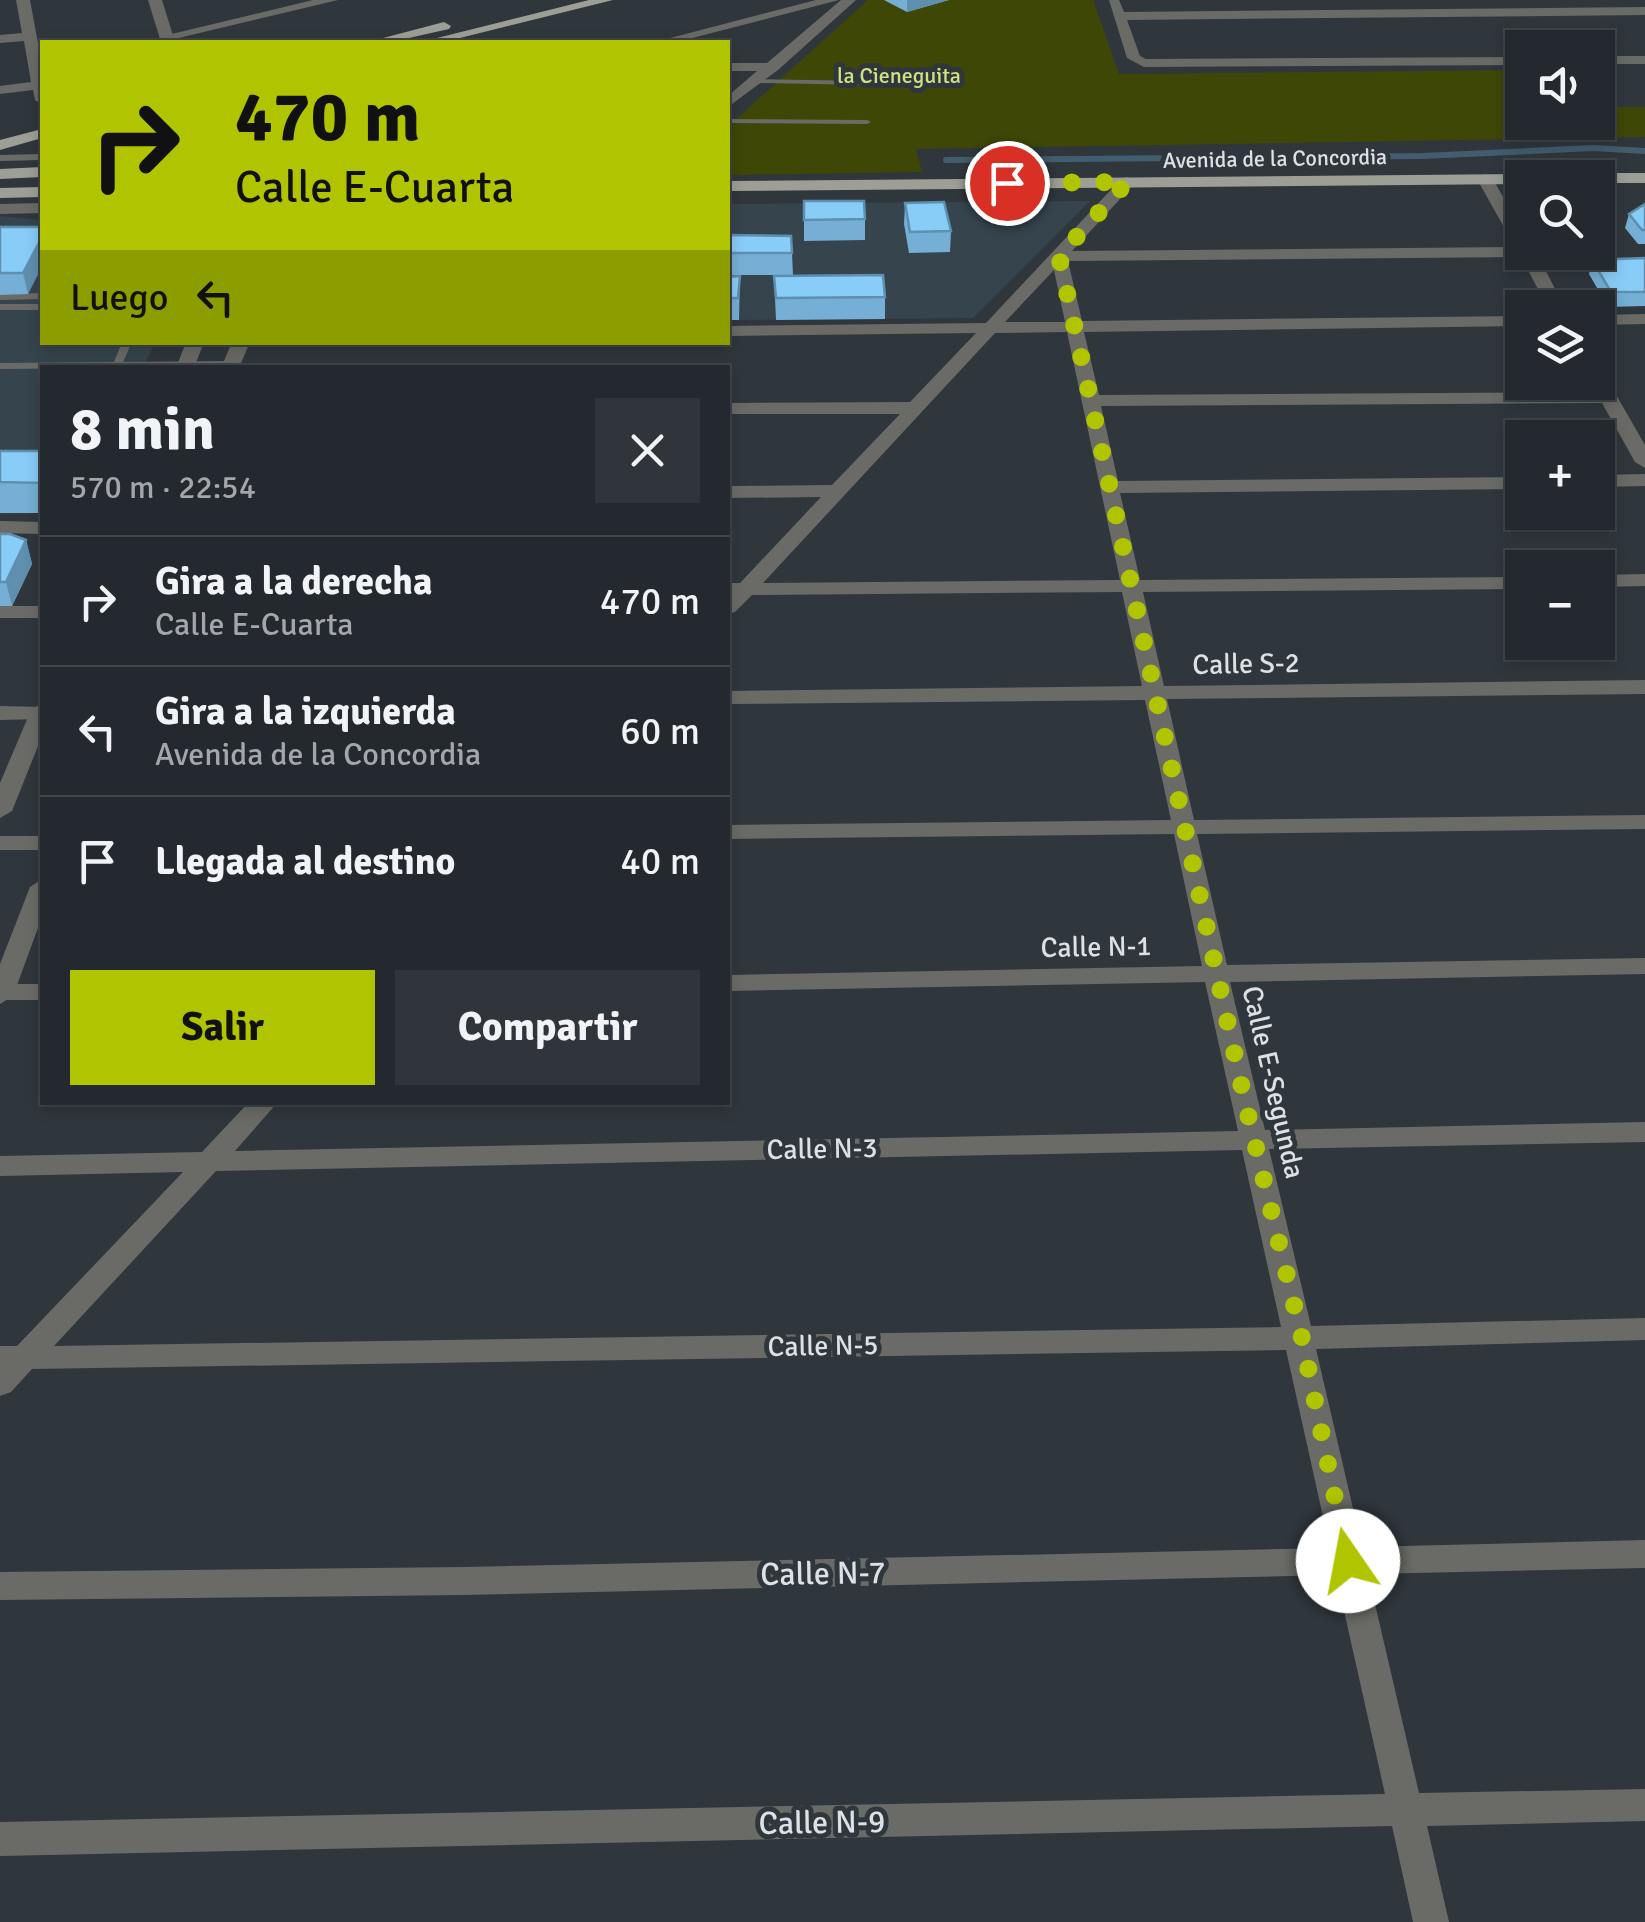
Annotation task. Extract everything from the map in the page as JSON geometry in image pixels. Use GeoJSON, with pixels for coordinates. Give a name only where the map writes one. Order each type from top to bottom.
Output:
{"type":"FeatureCollection","features":[{"type":"Feature","properties":{"kind":"main road"},"geometry":{"type":"LineString","coordinates":[[384,40],[551,0]]}},
{"type":"Feature","properties":{"kind":"main road"},"geometry":{"type":"LineString","coordinates":[[436,40],[606,0]]}},
{"type":"Feature","properties":{"kind":"main road"},"geometry":{"type":"LineString","coordinates":[[0,129],[40,120]]}},
{"type":"Feature","properties":{"kind":"main road"},"geometry":{"type":"LineString","coordinates":[[0,145],[40,135]]}},
{"type":"Feature","properties":{"kind":"main road"},"geometry":{"type":"LineString","coordinates":[[0,174],[40,172]]}},
{"type":"Feature","properties":{"kind":"main road","name":"Avenida de la Concordia"},"geometry":{"type":"LineString","coordinates":[[730,186],[1505,178]]}},
{"type":"Feature","properties":{"kind":"main road"},"geometry":{"type":"LineString","coordinates":[[1615,178],[1645,178]]}},
{"type":"Feature","properties":{"kind":"main road"},"geometry":{"type":"LineString","coordinates":[[0,205],[40,193]]}},
{"type":"Feature","properties":{"kind":"street"},"geometry":{"type":"LineString","coordinates":[[24,0],[40,88]]}},
{"type":"Feature","properties":{"kind":"street"},"geometry":{"type":"LineString","coordinates":[[155,0],[167,40],[332,0]]}},
{"type":"Feature","properties":{"kind":"street"},"geometry":{"type":"LineString","coordinates":[[670,40],[832,0]]}},
{"type":"Feature","properties":{"kind":"street"},"geometry":{"type":"LineString","coordinates":[[730,101],[849,0]]}},
{"type":"Feature","properties":{"kind":"street"},"geometry":{"type":"LineString","coordinates":[[1113,0],[1134,58],[1144,63],[1505,61]]}},
{"type":"Feature","properties":{"kind":"street"},"geometry":{"type":"LineString","coordinates":[[1119,16],[1645,11]]}},
{"type":"Feature","properties":{"kind":"street"},"geometry":{"type":"LineString","coordinates":[[0,39],[29,36]]}},
{"type":"Feature","properties":{"kind":"street"},"geometry":{"type":"LineString","coordinates":[[1615,60],[1645,60]]}},
{"type":"Feature","properties":{"kind":"street"},"geometry":{"type":"LineString","coordinates":[[730,67],[773,67]]}},
{"type":"Feature","properties":{"kind":"street"},"geometry":{"type":"LineString","coordinates":[[0,90],[40,93]]}},
{"type":"Feature","properties":{"kind":"street"},"geometry":{"type":"LineString","coordinates":[[1486,179],[1505,206]]}},
{"type":"Feature","properties":{"kind":"street"},"geometry":{"type":"LineString","coordinates":[[737,589],[841,491],[989,326],[1127,182]]}},
{"type":"Feature","properties":{"kind":"street"},"geometry":{"type":"LineString","coordinates":[[0,205],[40,208]]}},
{"type":"Feature","properties":{"kind":"street"},"geometry":{"type":"LineString","coordinates":[[1059,256],[1505,250]]}},
{"type":"Feature","properties":{"kind":"street","name":"Calle E-Segunda"},"geometry":{"type":"LineString","coordinates":[[1059,256],[1253,1140],[1302,1338],[1348,1561],[1432,1922]]}},
{"type":"Feature","properties":{"kind":"street"},"geometry":{"type":"LineString","coordinates":[[1615,320],[1645,319]]}},
{"type":"Feature","properties":{"kind":"street"},"geometry":{"type":"LineString","coordinates":[[730,331],[1505,321]]}},
{"type":"Feature","properties":{"kind":"street"},"geometry":{"type":"LineString","coordinates":[[1093,401],[1505,398]]}},
{"type":"Feature","properties":{"kind":"street"},"geometry":{"type":"LineString","coordinates":[[1610,400],[1645,462]]}},
{"type":"Feature","properties":{"kind":"street"},"geometry":{"type":"LineString","coordinates":[[730,408],[915,408]]}},
{"type":"Feature","properties":{"kind":"street"},"geometry":{"type":"LineString","coordinates":[[1615,481],[1645,480]]}},
{"type":"Feature","properties":{"kind":"street"},"geometry":{"type":"LineString","coordinates":[[1111,487],[1505,483]]}},
{"type":"Feature","properties":{"kind":"street"},"geometry":{"type":"LineString","coordinates":[[730,492],[841,491]]}},
{"type":"Feature","properties":{"kind":"street"},"geometry":{"type":"LineString","coordinates":[[0,527],[40,528]]}},
{"type":"Feature","properties":{"kind":"street"},"geometry":{"type":"LineString","coordinates":[[1615,581],[1645,580]]}},
{"type":"Feature","properties":{"kind":"street"},"geometry":{"type":"LineString","coordinates":[[737,589],[1505,583]]}},
{"type":"Feature","properties":{"kind":"street"},"geometry":{"type":"LineString","coordinates":[[0,612],[40,612]]}},
{"type":"Feature","properties":{"kind":"street","name":"Calle S-2"},"geometry":{"type":"LineString","coordinates":[[730,698],[1645,687]]}},
{"type":"Feature","properties":{"kind":"street"},"geometry":{"type":"LineString","coordinates":[[0,712],[40,712]]}},
{"type":"Feature","properties":{"kind":"street"},"geometry":{"type":"LineString","coordinates":[[0,811],[40,717]]}},
{"type":"Feature","properties":{"kind":"street"},"geometry":{"type":"LineString","coordinates":[[730,832],[1645,822]]}},
{"type":"Feature","properties":{"kind":"street"},"geometry":{"type":"LineString","coordinates":[[0,843],[40,843]]}},
{"type":"Feature","properties":{"kind":"street"},"geometry":{"type":"LineString","coordinates":[[40,893],[0,993],[40,992]]}},
{"type":"Feature","properties":{"kind":"street","name":"Calle N-1"},"geometry":{"type":"LineString","coordinates":[[730,982],[1645,966]]}},
{"type":"Feature","properties":{"kind":"street"},"geometry":{"type":"LineString","coordinates":[[0,1384],[13,1357],[262,1105]]}},
{"type":"Feature","properties":{"kind":"street","name":"Calle N-3"},"geometry":{"type":"LineString","coordinates":[[0,1166],[1645,1132]]}},
{"type":"Feature","properties":{"kind":"street","name":"Calle N-5"},"geometry":{"type":"LineString","coordinates":[[13,1357],[1302,1338],[1645,1329]]}},
{"type":"Feature","properties":{"kind":"street","name":"Calle N-7"},"geometry":{"type":"LineString","coordinates":[[0,1586],[484,1580],[1645,1554]]}},
{"type":"Feature","properties":{"kind":"street","name":"Calle N-9"},"geometry":{"type":"LineString","coordinates":[[0,1839],[1645,1804]]}},
{"type":"Feature","properties":{"kind":"lane"},"geometry":{"type":"LineString","coordinates":[[756,81],[868,82]]}},
{"type":"Feature","properties":{"kind":"lane"},"geometry":{"type":"LineString","coordinates":[[730,121],[867,122]]}},
{"type":"Feature","properties":{"kind":"lane"},"geometry":{"type":"LineString","coordinates":[[0,158],[40,157]]}},
{"type":"Feature","properties":{"kind":"lane"},"geometry":{"type":"LineString","coordinates":[[0,297],[40,296]]}},
{"type":"Feature","properties":{"kind":"lane"},"geometry":{"type":"LineString","coordinates":[[0,308],[40,307]]}},
{"type":"Feature","properties":{"kind":"lane"},"geometry":{"type":"LineString","coordinates":[[0,366],[40,366]]}},
{"type":"Feature","properties":{"kind":"shaded area"},"geometry":{"type":"Polygon","coordinates":[[[1090,201],[973,318],[730,320],[730,204],[1090,201]]]}},
{"type":"Feature","properties":{"kind":"shaded area"},"geometry":{"type":"Polygon","coordinates":[[[0,216],[40,220],[40,345],[154,345],[144,365],[40,365],[40,513],[0,514],[0,216]]]}},
{"type":"Feature","properties":{"kind":"green space","name":"la Cieneguita"},"geometry":{"type":"Polygon","coordinates":[[[868,0],[1093,0],[1119,74],[1505,70],[1505,139],[916,149],[922,172],[730,175],[733,122],[868,0]]]}},
{"type":"Feature","properties":{"kind":"green space","name":"la Cieneguita"},"geometry":{"type":"Polygon","coordinates":[[[1615,107],[1645,107],[1645,137],[1615,137],[1615,107]]]}},
{"type":"Feature","properties":{"kind":"building"},"geometry":{"type":"Polygon","coordinates":[[[804,201],[864,201],[865,219],[804,220],[804,201]]]}},
{"type":"Feature","properties":{"kind":"building"},"geometry":{"type":"Polygon","coordinates":[[[944,202],[951,231],[910,232],[905,203],[944,202]]]}},
{"type":"Feature","properties":{"kind":"building"},"geometry":{"type":"Polygon","coordinates":[[[1645,204],[1645,230],[1642,230],[1629,214],[1645,204]]]}},
{"type":"Feature","properties":{"kind":"building"},"geometry":{"type":"Polygon","coordinates":[[[0,227],[40,227],[40,241],[23,273],[0,273],[0,227]]]}},
{"type":"Feature","properties":{"kind":"building"},"geometry":{"type":"Polygon","coordinates":[[[730,235],[791,236],[792,253],[730,253],[730,235]]]}},
{"type":"Feature","properties":{"kind":"building"},"geometry":{"type":"Polygon","coordinates":[[[1645,258],[1645,292],[1610,290],[1598,270],[1615,270],[1615,259],[1645,258]]]}},
{"type":"Feature","properties":{"kind":"building"},"geometry":{"type":"Polygon","coordinates":[[[883,275],[885,297],[776,298],[774,276],[883,275]]]}},
{"type":"Feature","properties":{"kind":"building"},"geometry":{"type":"Polygon","coordinates":[[[740,276],[738,298],[730,298],[730,277],[740,276]]]}},
{"type":"Feature","properties":{"kind":"building"},"geometry":{"type":"Polygon","coordinates":[[[0,451],[40,451],[40,483],[0,482],[0,451]]]}},
{"type":"Feature","properties":{"kind":"building"},"geometry":{"type":"Polygon","coordinates":[[[0,534],[26,540],[6,582],[0,582],[0,534]]]}},
{"type":"Feature","properties":{"kind":"waterway"},"geometry":{"type":"LineString","coordinates":[[946,160],[1422,156],[1593,148],[1645,151]]}},
{"type":"Feature","properties":{"kind":"route"},"geometry":{"type":"LineString","coordinates":[[1007,183],[1127,182],[1059,256],[1208,938],[1302,1338],[1348,1561]]}}]}
